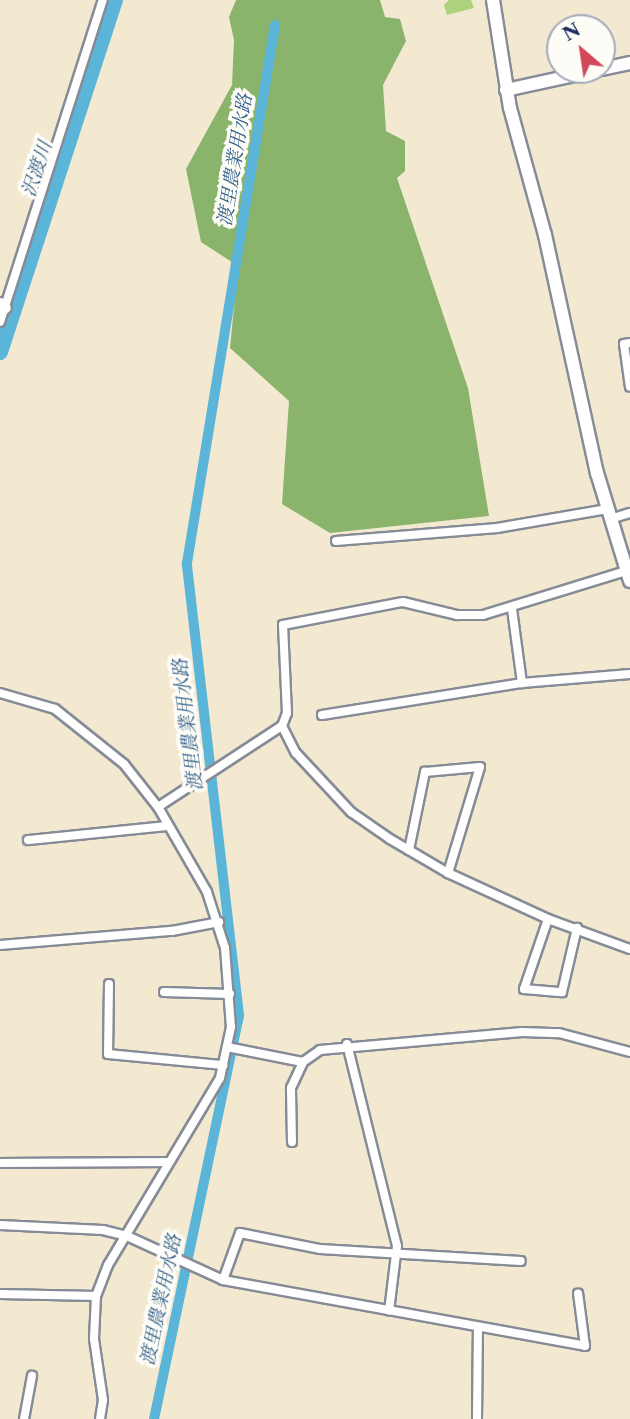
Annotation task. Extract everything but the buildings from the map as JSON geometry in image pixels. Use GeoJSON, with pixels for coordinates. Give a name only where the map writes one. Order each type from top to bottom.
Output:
{"type":"FeatureCollection","features":[{"type":"Feature","properties":{"kind":"street"},"geometry":{"type":"LineString","coordinates":[[0,322],[2,306],[103,0]]}},
{"type":"Feature","properties":{"kind":"street"},"geometry":{"type":"LineString","coordinates":[[159,807],[282,726],[287,713],[284,625],[403,602],[471,617],[628,576],[608,514],[506,90],[493,0]]}},
{"type":"Feature","properties":{"kind":"street"},"geometry":{"type":"LineString","coordinates":[[506,90],[546,81]]}},
{"type":"Feature","properties":{"kind":"street"},"geometry":{"type":"LineString","coordinates":[[630,343],[624,344],[630,387]]}},
{"type":"Feature","properties":{"kind":"street"},"geometry":{"type":"LineString","coordinates":[[336,541],[498,528],[630,513]]}},
{"type":"Feature","properties":{"kind":"street"},"geometry":{"type":"LineString","coordinates":[[512,608],[522,683]]}},
{"type":"Feature","properties":{"kind":"street"},"geometry":{"type":"LineString","coordinates":[[322,715],[522,683],[630,674]]}},
{"type":"Feature","properties":{"kind":"street"},"geometry":{"type":"LineString","coordinates":[[0,693],[68,717],[124,764],[159,807],[165,826],[200,880],[219,922],[230,994],[231,1048],[216,1087],[167,1162],[108,1265],[96,1296],[94,1339],[103,1400],[100,1419]]}},
{"type":"Feature","properties":{"kind":"street"},"geometry":{"type":"LineString","coordinates":[[282,726],[296,753],[351,812],[409,850],[448,873],[548,919],[630,948]]}},
{"type":"Feature","properties":{"kind":"street"},"geometry":{"type":"LineString","coordinates":[[409,850],[425,772],[480,767],[448,873]]}},
{"type":"Feature","properties":{"kind":"street"},"geometry":{"type":"LineString","coordinates":[[28,840],[165,826]]}},
{"type":"Feature","properties":{"kind":"street"},"geometry":{"type":"LineString","coordinates":[[548,919],[524,989],[562,992],[577,928]]}},
{"type":"Feature","properties":{"kind":"street"},"geometry":{"type":"LineString","coordinates":[[0,945],[173,931],[219,922]]}},
{"type":"Feature","properties":{"kind":"street"},"geometry":{"type":"LineString","coordinates":[[109,984],[108,1054],[223,1065]]}},
{"type":"Feature","properties":{"kind":"street"},"geometry":{"type":"LineString","coordinates":[[164,992],[230,994]]}},
{"type":"Feature","properties":{"kind":"street"},"geometry":{"type":"LineString","coordinates":[[292,1142],[291,1088],[303,1062],[320,1050],[347,1044],[559,1033],[630,1052]]}},
{"type":"Feature","properties":{"kind":"street"},"geometry":{"type":"LineString","coordinates":[[347,1044],[396,1254],[389,1311]]}},
{"type":"Feature","properties":{"kind":"street"},"geometry":{"type":"LineString","coordinates":[[231,1048],[303,1062]]}},
{"type":"Feature","properties":{"kind":"street"},"geometry":{"type":"LineString","coordinates":[[0,1163],[167,1162]]}},
{"type":"Feature","properties":{"kind":"street"},"geometry":{"type":"LineString","coordinates":[[0,1224],[84,1227],[127,1236],[223,1280],[585,1346],[578,1293]]}},
{"type":"Feature","properties":{"kind":"street"},"geometry":{"type":"LineString","coordinates":[[223,1280],[240,1233],[320,1249],[521,1261]]}},
{"type":"Feature","properties":{"kind":"street"},"geometry":{"type":"LineString","coordinates":[[0,1294],[96,1296]]}},
{"type":"Feature","properties":{"kind":"street"},"geometry":{"type":"LineString","coordinates":[[477,1419],[478,1328]]}},
{"type":"Feature","properties":{"kind":"street"},"geometry":{"type":"LineString","coordinates":[[24,1419],[32,1376]]}},
{"type":"Feature","properties":{"kind":"green space"},"geometry":{"type":"Polygon","coordinates":[[[236,0],[380,0],[385,17],[400,19],[406,41],[383,85],[386,131],[405,141],[405,171],[397,178],[468,388],[489,516],[330,533],[282,504],[289,401],[230,348],[238,266],[201,242],[186,169],[232,85],[234,40],[229,17],[236,0]]]}},
{"type":"Feature","properties":{"kind":"green space"},"geometry":{"type":"Polygon","coordinates":[[[449,0],[471,0],[474,8],[447,15],[444,5],[449,0]]]}},
{"type":"Feature","properties":{"kind":"waterway","name":"沢渡川"},"geometry":{"type":"LineString","coordinates":[[0,352],[115,0]]}},
{"type":"Feature","properties":{"kind":"waterway","name":"渡里農業用水路"},"geometry":{"type":"LineString","coordinates":[[154,1419],[239,1015],[187,563],[275,25]]}}]}
